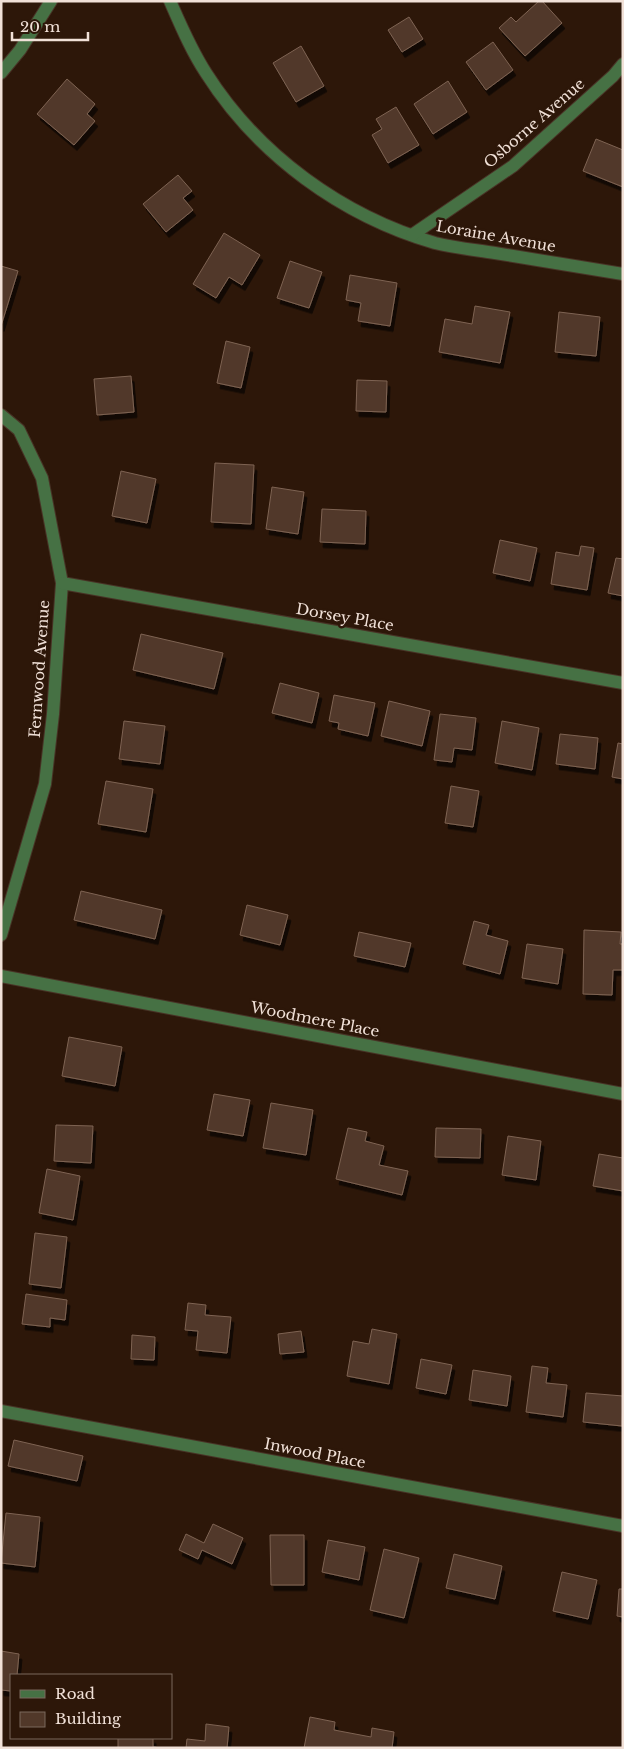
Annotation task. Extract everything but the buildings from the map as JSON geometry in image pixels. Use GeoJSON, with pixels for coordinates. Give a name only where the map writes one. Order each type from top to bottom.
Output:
{"type":"FeatureCollection","features":[{"type":"Feature","properties":{"kind":"street"},"geometry":{"type":"LineString","coordinates":[[1,73],[20,50],[50,1]]}},
{"type":"Feature","properties":{"kind":"street","name":"Loraine Avenue"},"geometry":{"type":"LineString","coordinates":[[170,1],[185,36],[206,72],[230,107],[258,138],[288,166],[322,191],[358,212],[412,235],[437,243],[623,274]]}},
{"type":"Feature","properties":{"kind":"street","name":"Osborne Avenue"},"geometry":{"type":"LineString","coordinates":[[412,235],[513,166],[613,76],[623,64]]}},
{"type":"Feature","properties":{"kind":"street","name":"Fernwood Avenue"},"geometry":{"type":"LineString","coordinates":[[1,415],[19,430],[42,478],[62,584],[53,714],[45,784],[1,935]]}},
{"type":"Feature","properties":{"kind":"street","name":"Dorsey Place"},"geometry":{"type":"LineString","coordinates":[[62,584],[623,684]]}},
{"type":"Feature","properties":{"kind":"street","name":"Woodmere Place"},"geometry":{"type":"LineString","coordinates":[[1,976],[623,1094]]}},
{"type":"Feature","properties":{"kind":"street","name":"Inwood Place"},"geometry":{"type":"LineString","coordinates":[[1,1411],[623,1526]]}}]}
